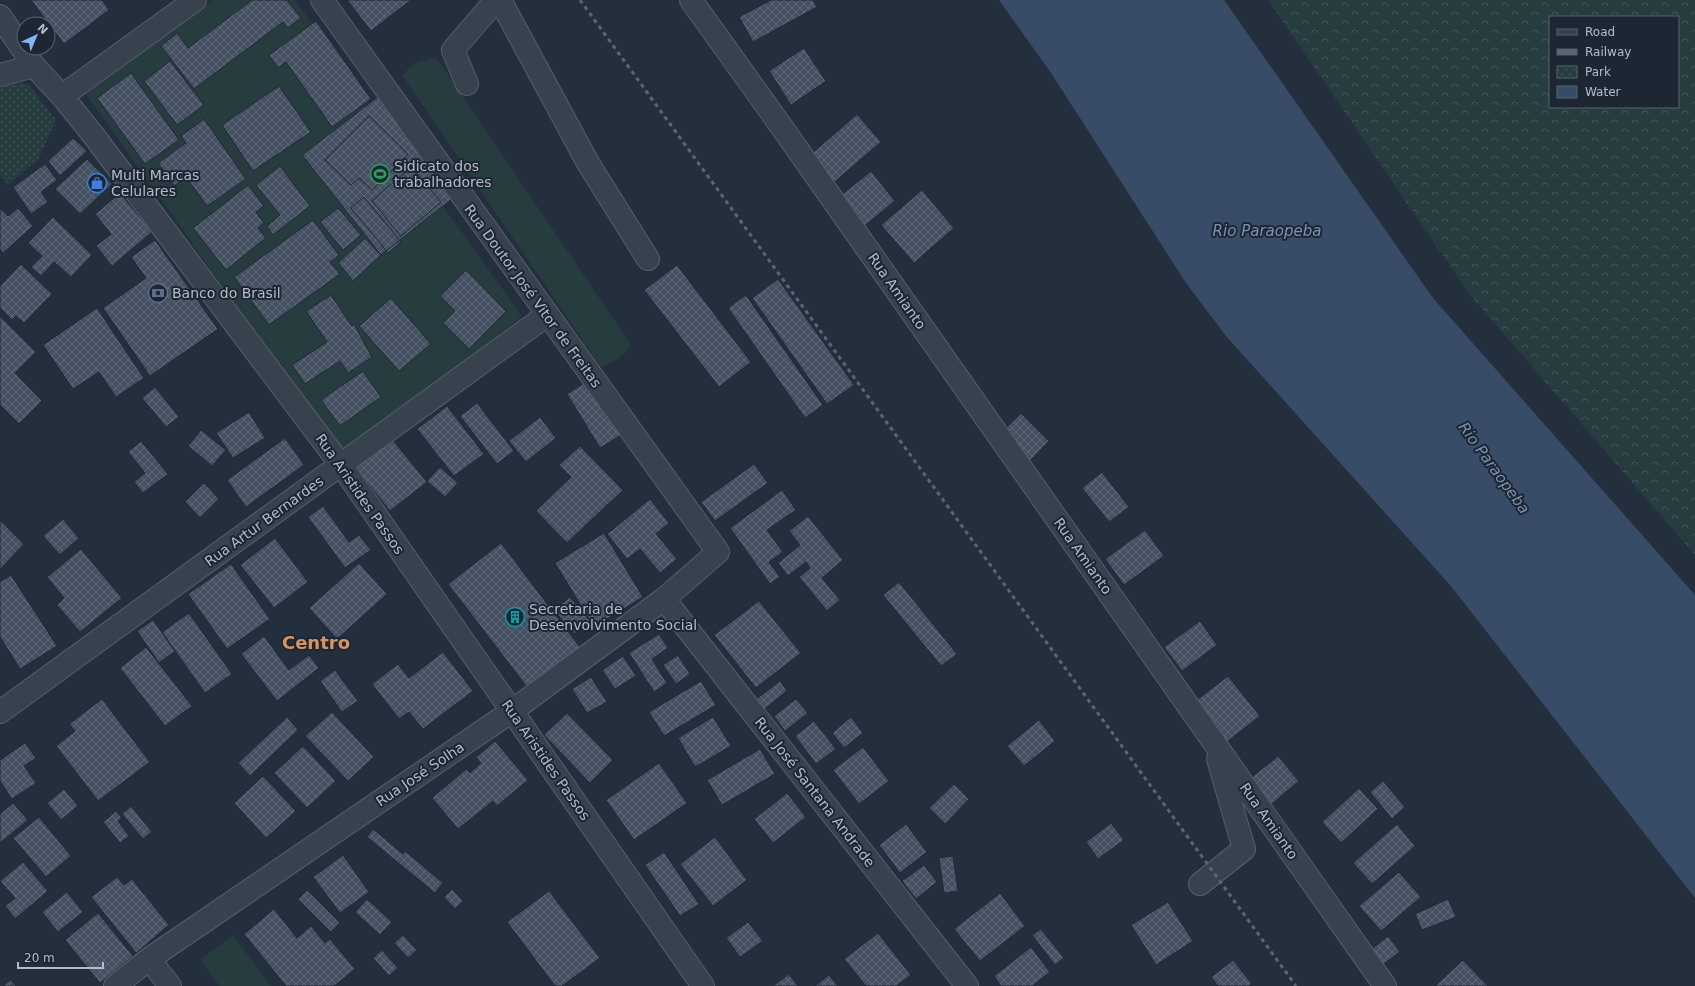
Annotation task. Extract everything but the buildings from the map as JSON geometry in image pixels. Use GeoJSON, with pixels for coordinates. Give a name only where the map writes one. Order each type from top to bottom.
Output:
{"type":"FeatureCollection","features":[{"type":"Feature","properties":{"kind":"street"},"geometry":{"type":"LineString","coordinates":[[62,96],[196,0]]}},
{"type":"Feature","properties":{"kind":"street","name":"Rua Doutor José Vitor de Freitas"},"geometry":{"type":"LineString","coordinates":[[322,0],[718,552]]}},
{"type":"Feature","properties":{"kind":"street"},"geometry":{"type":"LineString","coordinates":[[467,84],[454,50],[496,0]]}},
{"type":"Feature","properties":{"kind":"street"},"geometry":{"type":"LineString","coordinates":[[500,0],[588,163],[648,259]]}},
{"type":"Feature","properties":{"kind":"street","name":"Rua Amianto"},"geometry":{"type":"LineString","coordinates":[[690,0],[782,126],[1385,986]]}},
{"type":"Feature","properties":{"kind":"street","name":"Rua Aristides Passos"},"geometry":{"type":"LineString","coordinates":[[0,16],[34,66],[62,96],[341,465],[703,986]]}},
{"type":"Feature","properties":{"kind":"street"},"geometry":{"type":"LineString","coordinates":[[0,75],[34,66]]}},
{"type":"Feature","properties":{"kind":"street","name":"Rua Artur Bernardes"},"geometry":{"type":"LineString","coordinates":[[0,712],[547,314]]}},
{"type":"Feature","properties":{"kind":"street","name":"Rua José Solha"},"geometry":{"type":"LineString","coordinates":[[115,986],[149,959],[512,711],[664,599],[718,552]]}},
{"type":"Feature","properties":{"kind":"street","name":"Rua José Santana Andrade"},"geometry":{"type":"LineString","coordinates":[[664,599],[967,986]]}},
{"type":"Feature","properties":{"kind":"street"},"geometry":{"type":"LineString","coordinates":[[1200,884],[1244,849],[1214,742]]}},
{"type":"Feature","properties":{"kind":"street"},"geometry":{"type":"LineString","coordinates":[[149,959],[170,986]]}},
{"type":"Feature","properties":{"kind":"green space"},"geometry":{"type":"Polygon","coordinates":[[[213,0],[295,0],[522,316],[345,458],[86,94],[213,0]]]}},
{"type":"Feature","properties":{"kind":"green space"},"geometry":{"type":"Polygon","coordinates":[[[1268,0],[1695,0],[1695,555],[1470,295],[1268,0]]]}},
{"type":"Feature","properties":{"kind":"green space"},"geometry":{"type":"Polygon","coordinates":[[[436,57],[631,345],[620,358],[601,367],[402,75],[415,63],[436,57]]]}},
{"type":"Feature","properties":{"kind":"green space"},"geometry":{"type":"Polygon","coordinates":[[[13,82],[29,85],[56,120],[39,158],[8,185],[0,175],[0,83],[13,82]]]}},
{"type":"Feature","properties":{"kind":"green space"},"geometry":{"type":"Polygon","coordinates":[[[233,935],[271,986],[220,986],[200,960],[233,935]]]}},
{"type":"Feature","properties":{"kind":"water","name":"Rio Paraopeba"},"geometry":{"type":"Polygon","coordinates":[[[999,0],[1224,0],[1433,298],[1695,595],[1695,898],[1450,585],[1226,336],[1186,283],[1051,73],[999,0]]]}},
{"type":"Feature","properties":{"kind":"railway"},"geometry":{"type":"LineString","coordinates":[[580,0],[1296,986]]}},
{"type":"Feature","properties":{"kind":"place","name":"Sidicato dos trabalhadores"},"geometry":{"type":"Point","coordinates":[380,174]}},
{"type":"Feature","properties":{"kind":"place","name":"Multi Marcas Celulares"},"geometry":{"type":"Point","coordinates":[97,183]}},
{"type":"Feature","properties":{"kind":"place","name":"Banco do Brasil"},"geometry":{"type":"Point","coordinates":[158,293]}},
{"type":"Feature","properties":{"kind":"place","name":"Secretaria de Desenvolvimento Social"},"geometry":{"type":"Point","coordinates":[515,617]}},
{"type":"Feature","properties":{"kind":"district","name":"Centro"},"geometry":{"type":"Point","coordinates":[316,642]}}]}
